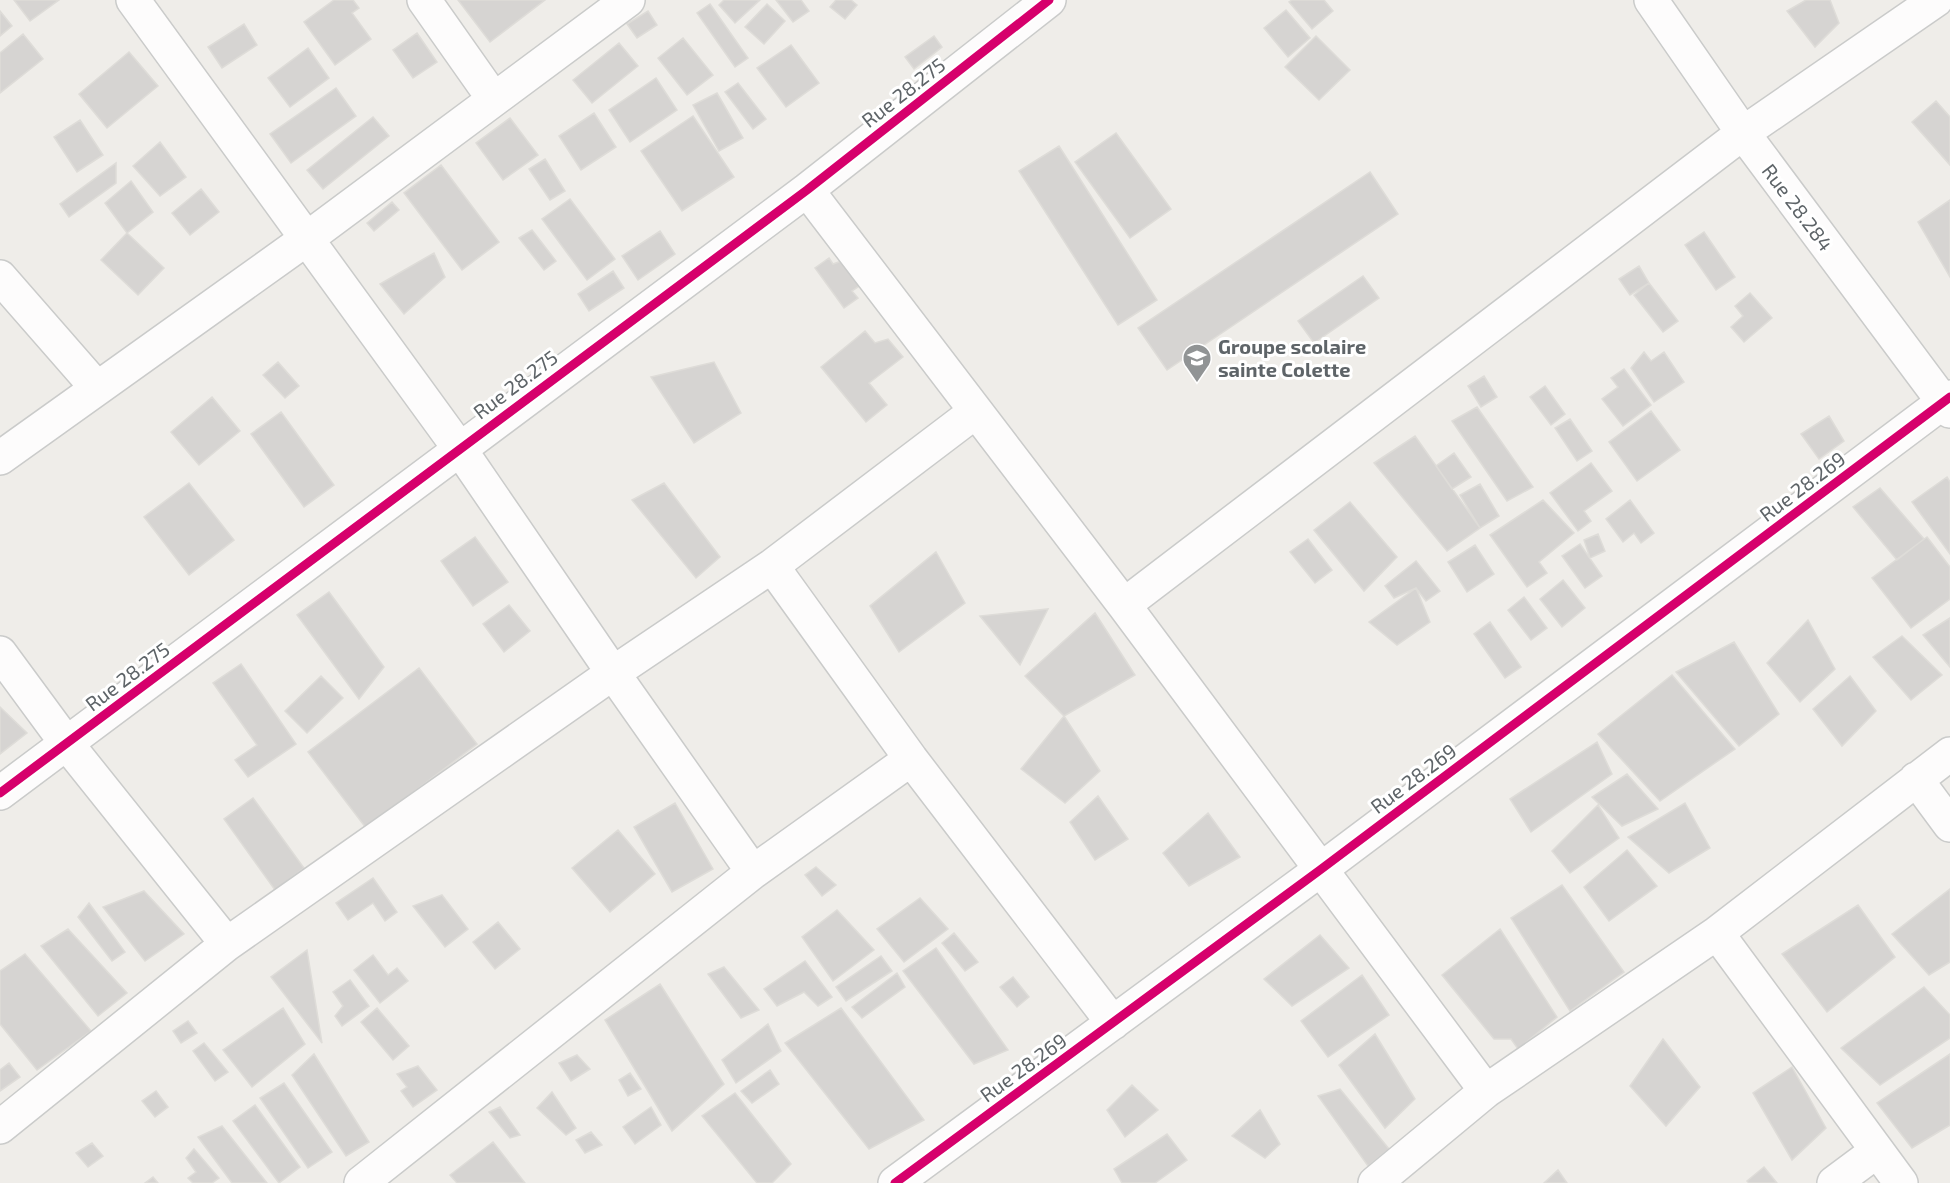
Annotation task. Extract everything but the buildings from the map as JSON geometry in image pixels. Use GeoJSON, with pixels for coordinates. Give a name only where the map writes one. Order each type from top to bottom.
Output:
{"type":"FeatureCollection","features":[{"type":"Feature","properties":{"kind":"street"},"geometry":{"type":"LineString","coordinates":[[133,0],[305,240],[459,448],[753,872]]}},
{"type":"Feature","properties":{"kind":"street"},"geometry":{"type":"LineString","coordinates":[[424,0],[493,98]]}},
{"type":"Feature","properties":{"kind":"street"},"geometry":{"type":"LineString","coordinates":[[0,458],[305,240],[493,98],[628,0]]}},
{"type":"Feature","properties":{"kind":"street","name":"Rue 28.275"},"geometry":{"type":"LineString","coordinates":[[0,793],[807,190],[1049,0]]}},
{"type":"Feature","properties":{"kind":"street","name":"Rue 28.284"},"geometry":{"type":"LineString","coordinates":[[1651,0],[1743,133],[1948,404]]}},
{"type":"Feature","properties":{"kind":"street"},"geometry":{"type":"LineString","coordinates":[[1124,605],[1743,133],[1936,0]]}},
{"type":"Feature","properties":{"kind":"street"},"geometry":{"type":"LineString","coordinates":[[807,190],[1124,605],[1486,1091]]}},
{"type":"Feature","properties":{"kind":"street"},"geometry":{"type":"LineString","coordinates":[[0,277],[97,388]]}},
{"type":"Feature","properties":{"kind":"street","name":"Rue 28.269"},"geometry":{"type":"LineString","coordinates":[[895,1183],[1948,404]]}},
{"type":"Feature","properties":{"kind":"street"},"geometry":{"type":"LineString","coordinates":[[0,1127],[228,944],[613,673],[772,566],[975,412]]}},
{"type":"Feature","properties":{"kind":"street"},"geometry":{"type":"LineString","coordinates":[[772,566],[911,759],[1113,1023]]}},
{"type":"Feature","properties":{"kind":"street"},"geometry":{"type":"LineString","coordinates":[[0,653],[67,744],[228,944]]}},
{"type":"Feature","properties":{"kind":"street"},"geometry":{"type":"LineString","coordinates":[[1375,1183],[1486,1091],[1717,933],[1950,754]]}},
{"type":"Feature","properties":{"kind":"street"},"geometry":{"type":"LineString","coordinates":[[361,1183],[753,872],[911,759]]}},
{"type":"Feature","properties":{"kind":"street"},"geometry":{"type":"LineString","coordinates":[[1916,779],[1950,825]]}},
{"type":"Feature","properties":{"kind":"street"},"geometry":{"type":"LineString","coordinates":[[1717,933],[1901,1183]]}},
{"type":"Feature","properties":{"kind":"street"},"geometry":{"type":"LineString","coordinates":[[1834,1183],[1877,1151]]}},
{"type":"Feature","properties":{"kind":"cycle path"},"geometry":{"type":"LineString","coordinates":[[0,793],[807,190],[1049,0]]}},
{"type":"Feature","properties":{"kind":"cycle path"},"geometry":{"type":"LineString","coordinates":[[895,1183],[1320,870],[1950,397]]}},
{"type":"Feature","properties":{"kind":"place","name":"Groupe scolaire sainte Colette"},"geometry":{"type":"Point","coordinates":[1197,384]}}]}
